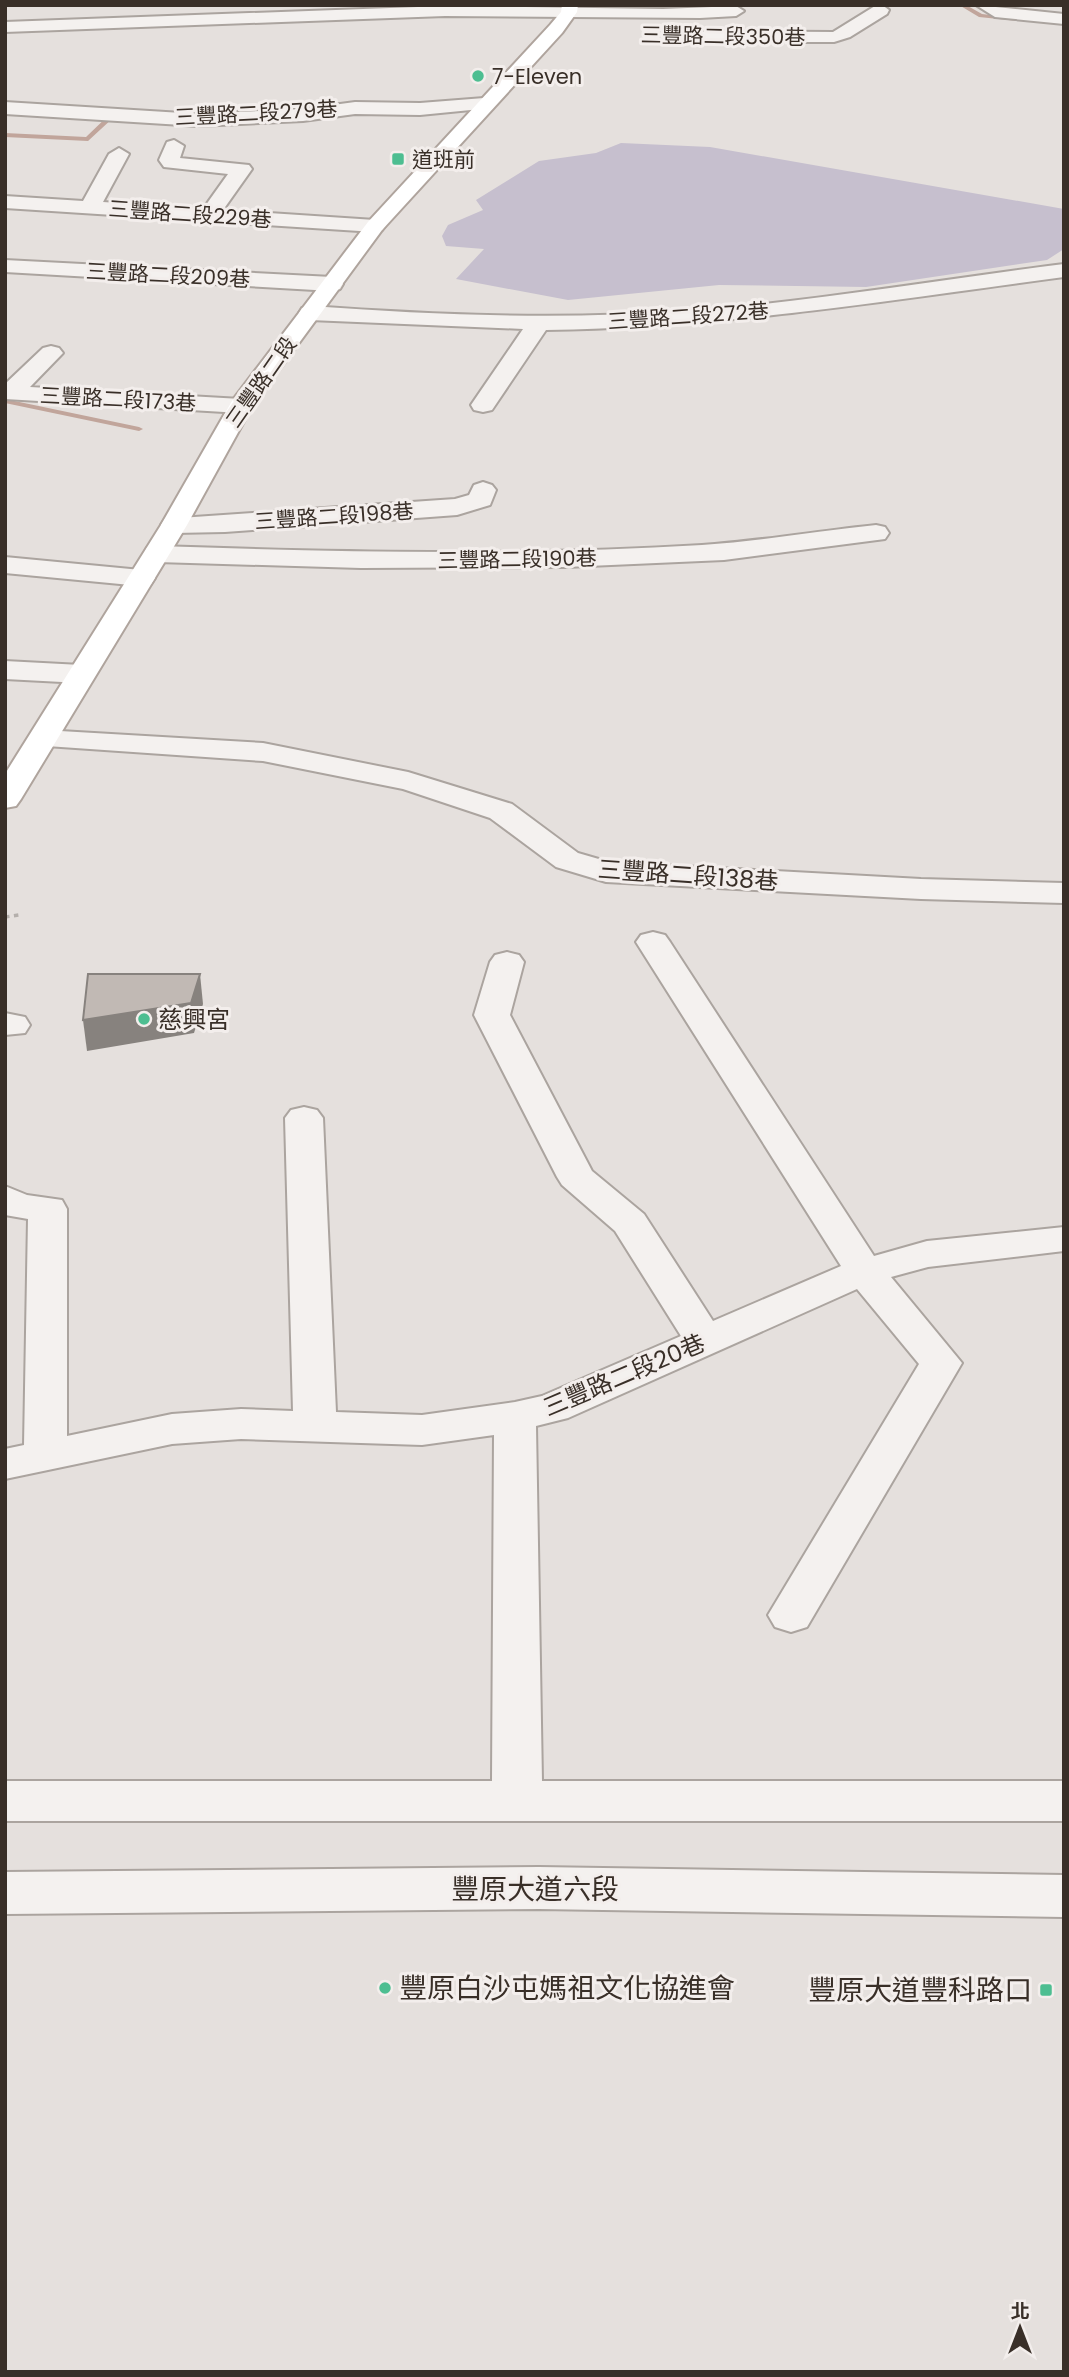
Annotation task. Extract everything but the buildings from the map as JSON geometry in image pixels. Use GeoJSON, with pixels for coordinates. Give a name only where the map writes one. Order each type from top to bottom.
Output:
{"type":"FeatureCollection","features":[{"type":"Feature","properties":{"kind":"main road","name":"三豐路二段"},"geometry":{"type":"LineString","coordinates":[[5,799],[157,554],[241,406],[375,226],[484,104],[568,19]]}},
{"type":"Feature","properties":{"kind":"street"},"geometry":{"type":"LineString","coordinates":[[984,5],[995,12],[1064,19]]}},
{"type":"Feature","properties":{"kind":"street","name":"三豐路二段350巷"},"geometry":{"type":"LineString","coordinates":[[681,37],[731,34],[842,36],[854,25],[881,10]]}},
{"type":"Feature","properties":{"kind":"street"},"geometry":{"type":"LineString","coordinates":[[5,27],[144,25],[447,11],[568,19],[736,11]]}},
{"type":"Feature","properties":{"kind":"street"},"geometry":{"type":"LineString","coordinates":[[339,92],[484,104]]}},
{"type":"Feature","properties":{"kind":"street"},"geometry":{"type":"LineString","coordinates":[[29,110],[47,96]]}},
{"type":"Feature","properties":{"kind":"street"},"geometry":{"type":"LineString","coordinates":[[196,99],[198,120],[173,143],[169,160],[172,163],[242,169],[209,215]]}},
{"type":"Feature","properties":{"kind":"street","name":"三豐路二段279巷"},"geometry":{"type":"LineString","coordinates":[[5,108],[198,120],[304,106],[420,109],[484,104]]}},
{"type":"Feature","properties":{"kind":"street"},"geometry":{"type":"LineString","coordinates":[[298,136],[304,106]]}},
{"type":"Feature","properties":{"kind":"street"},"geometry":{"type":"LineString","coordinates":[[71,130],[97,127],[112,115]]}},
{"type":"Feature","properties":{"kind":"street"},"geometry":{"type":"LineString","coordinates":[[90,207],[119,155]]}},
{"type":"Feature","properties":{"kind":"street","name":"三豐路二段229巷"},"geometry":{"type":"LineString","coordinates":[[5,202],[375,226]]}},
{"type":"Feature","properties":{"kind":"street","name":"三豐路二段209巷"},"geometry":{"type":"LineString","coordinates":[[5,266],[332,284]]}},
{"type":"Feature","properties":{"kind":"street","name":"三豐路二段272巷"},"geometry":{"type":"LineString","coordinates":[[310,313],[441,322],[538,324],[664,320],[1059,277]]}},
{"type":"Feature","properties":{"kind":"street"},"geometry":{"type":"LineString","coordinates":[[483,405],[538,324]]}},
{"type":"Feature","properties":{"kind":"street","name":"三豐路二段173巷"},"geometry":{"type":"LineString","coordinates":[[51,353],[10,393],[241,406]]}},
{"type":"Feature","properties":{"kind":"street","name":"三豐路二段198巷"},"geometry":{"type":"LineString","coordinates":[[174,524],[225,524],[457,507],[481,500],[484,491]]}},
{"type":"Feature","properties":{"kind":"street","name":"三豐路二段190巷"},"geometry":{"type":"LineString","coordinates":[[157,554],[322,561],[524,562],[705,553],[876,533]]}},
{"type":"Feature","properties":{"kind":"street"},"geometry":{"type":"LineString","coordinates":[[5,565],[141,578]]}},
{"type":"Feature","properties":{"kind":"street"},"geometry":{"type":"LineString","coordinates":[[5,670],[81,674]]}},
{"type":"Feature","properties":{"kind":"street","name":"三豐路二段138巷"},"geometry":{"type":"LineString","coordinates":[[43,739],[263,752],[408,781],[501,811],[567,860],[606,872],[922,889],[1064,893]]}},
{"type":"Feature","properties":{"kind":"street"},"geometry":{"type":"LineString","coordinates":[[653,942],[864,1271],[941,1363],[791,1615]]}},
{"type":"Feature","properties":{"kind":"street"},"geometry":{"type":"LineString","coordinates":[[507,962],[492,1016],[576,1177],[630,1223],[705,1342]]}},
{"type":"Feature","properties":{"kind":"street"},"geometry":{"type":"LineString","coordinates":[[304,1118],[315,1425]]}},
{"type":"Feature","properties":{"kind":"street"},"geometry":{"type":"LineString","coordinates":[[5,1198],[18,1206],[48,1209],[25,1460]]}},
{"type":"Feature","properties":{"kind":"street","name":"三豐路二段20巷"},"geometry":{"type":"LineString","coordinates":[[25,1460],[172,1429],[241,1424],[422,1430],[516,1417],[553,1408],[864,1271],[927,1254],[1064,1239]]}},
{"type":"Feature","properties":{"kind":"street"},"geometry":{"type":"LineString","coordinates":[[516,1417],[517,1799]]}},
{"type":"Feature","properties":{"kind":"street"},"geometry":{"type":"LineString","coordinates":[[5,1801],[1064,1801]]}},
{"type":"Feature","properties":{"kind":"street","name":"豐原大道六段"},"geometry":{"type":"LineString","coordinates":[[5,1893],[539,1888],[1064,1896]]}},
{"type":"Feature","properties":{"kind":"path"},"geometry":{"type":"LineString","coordinates":[[5,916],[19,915]]}},
{"type":"Feature","properties":{"kind":"shaded area"},"geometry":{"type":"Polygon","coordinates":[[[621,143],[710,147],[1064,209],[1064,249],[1047,260],[866,287],[719,285],[568,300],[456,279],[484,249],[446,246],[442,236],[448,225],[483,210],[476,200],[539,161],[596,153],[621,143]]]}},
{"type":"Feature","properties":{"kind":"waterway"},"geometry":{"type":"LineString","coordinates":[[962,5],[981,16],[1018,19]]}},
{"type":"Feature","properties":{"kind":"waterway"},"geometry":{"type":"LineString","coordinates":[[5,135],[88,139],[112,115],[121,115]]}},
{"type":"Feature","properties":{"kind":"waterway"},"geometry":{"type":"LineString","coordinates":[[5,401],[139,429]]}},
{"type":"Feature","properties":{"kind":"place","name":"7-Eleven"},"geometry":{"type":"Point","coordinates":[478,76]}},
{"type":"Feature","properties":{"kind":"place","name":"道班前"},"geometry":{"type":"Point","coordinates":[398,159]}},
{"type":"Feature","properties":{"kind":"place","name":"慈興宮"},"geometry":{"type":"Point","coordinates":[144,1019]}},
{"type":"Feature","properties":{"kind":"place","name":"豐原白沙屯媽祖文化協進會"},"geometry":{"type":"Point","coordinates":[385,1988]}},
{"type":"Feature","properties":{"kind":"place","name":"豐原大道豐科路口"},"geometry":{"type":"Point","coordinates":[1046,1990]}}]}
